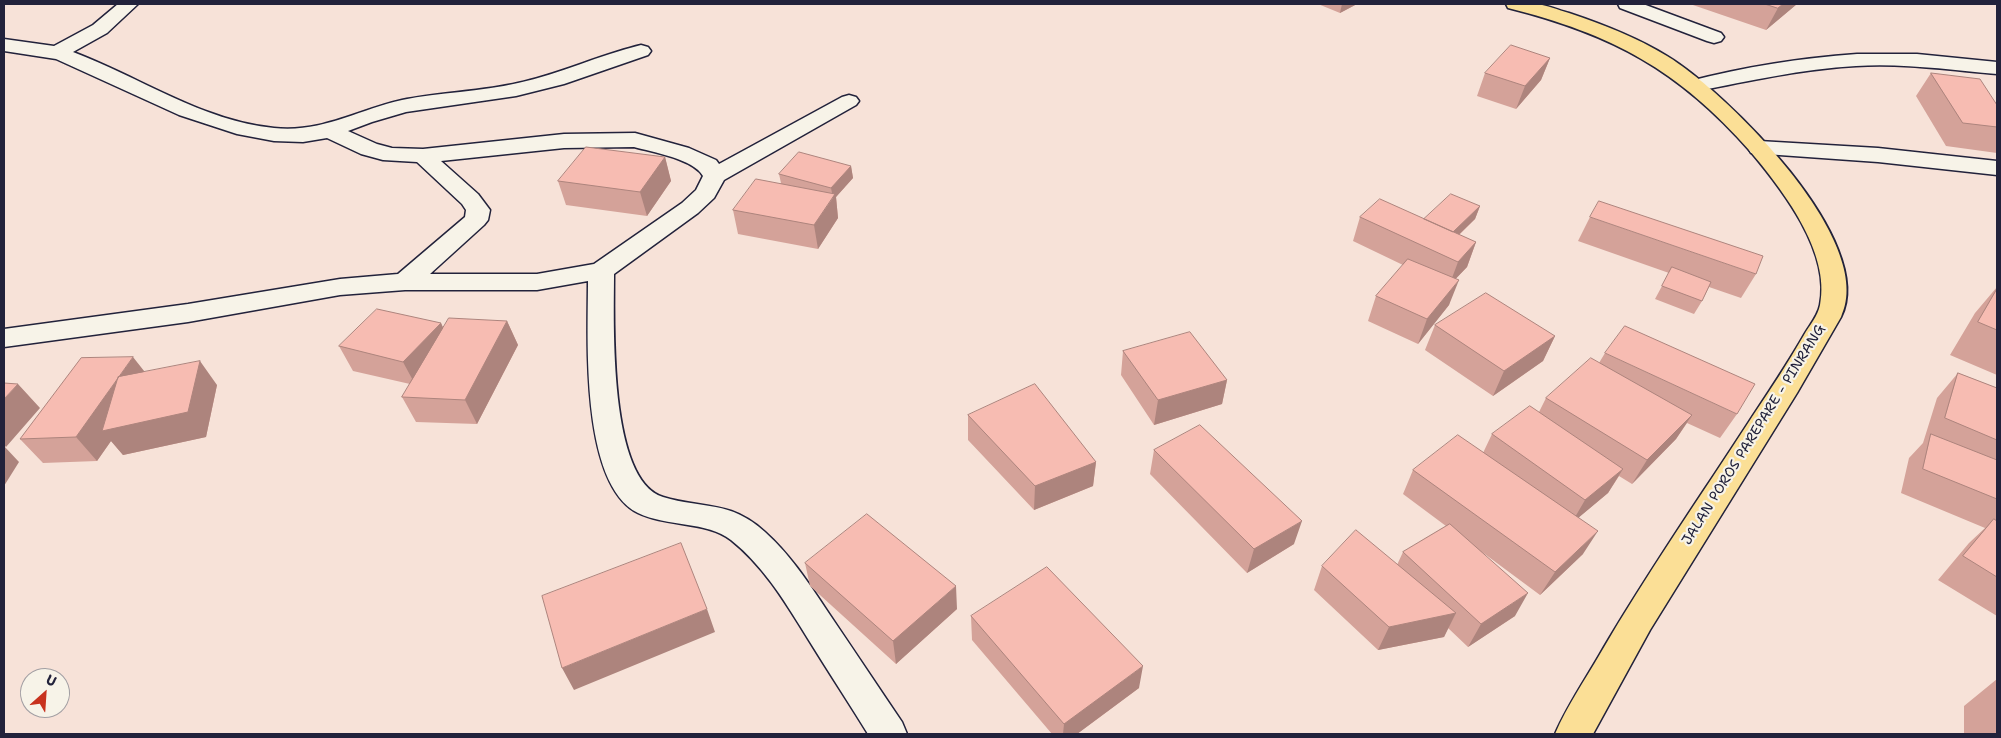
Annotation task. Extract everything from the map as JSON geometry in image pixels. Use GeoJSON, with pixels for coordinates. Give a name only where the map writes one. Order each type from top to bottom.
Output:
{"type":"FeatureCollection","features":[{"type":"Feature","properties":{"kind":"highway","name":"JALAN POROS PAREPARE - PINRANG"},"geometry":{"type":"LineString","coordinates":[[1515,4],[1569,19],[1619,39],[1660,61],[1697,85],[1759,148],[1795,191],[1818,231],[1830,262],[1835,290],[1832,307],[1807,355],[1638,621],[1573,734]]}},
{"type":"Feature","properties":{"kind":"street"},"geometry":{"type":"LineString","coordinates":[[57,53],[100,29],[129,4]]}},
{"type":"Feature","properties":{"kind":"street"},"geometry":{"type":"LineString","coordinates":[[1627,4],[1714,37]]}},
{"type":"Feature","properties":{"kind":"street"},"geometry":{"type":"LineString","coordinates":[[4,45],[57,53],[186,109],[227,124],[291,137],[313,136],[364,117],[404,106],[516,90],[557,80],[641,51]]}},
{"type":"Feature","properties":{"kind":"street"},"geometry":{"type":"LineString","coordinates":[[1697,85],[1792,67],[1836,61],[1901,59],[1997,68]]}},
{"type":"Feature","properties":{"kind":"street"},"geometry":{"type":"LineString","coordinates":[[4,338],[188,313],[340,287],[405,282],[536,282],[601,271],[690,208],[706,193],[714,176],[849,101]]}},
{"type":"Feature","properties":{"kind":"street"},"geometry":{"type":"LineString","coordinates":[[330,131],[369,149],[383,153],[423,156],[564,141],[635,140],[681,153],[708,165],[714,176]]}},
{"type":"Feature","properties":{"kind":"street"},"geometry":{"type":"LineString","coordinates":[[1759,148],[1878,155],[1997,168]]}},
{"type":"Feature","properties":{"kind":"street"},"geometry":{"type":"LineString","coordinates":[[405,282],[476,220],[478,210],[470,199],[423,156]]}},
{"type":"Feature","properties":{"kind":"street"},"geometry":{"type":"LineString","coordinates":[[601,271],[604,404],[612,449],[622,476],[637,498],[681,514],[714,518],[740,528],[763,549],[787,577],[889,734]]}},
{"type":"Feature","properties":{"kind":"building"},"geometry":{"type":"Polygon","coordinates":[[[1765,4],[1783,4],[1778,8],[1765,4]]]}},
{"type":"Feature","properties":{"kind":"building"},"geometry":{"type":"Polygon","coordinates":[[[1511,45],[1550,58],[1525,86],[1485,73],[1511,45]]]}},
{"type":"Feature","properties":{"kind":"building"},"geometry":{"type":"Polygon","coordinates":[[[1931,73],[1980,79],[1997,105],[1997,127],[1963,123],[1931,73]]]}},
{"type":"Feature","properties":{"kind":"building"},"geometry":{"type":"Polygon","coordinates":[[[586,147],[665,157],[640,192],[558,181],[586,147]]]}},
{"type":"Feature","properties":{"kind":"building"},"geometry":{"type":"Polygon","coordinates":[[[799,152],[851,166],[831,188],[779,174],[799,152]]]}},
{"type":"Feature","properties":{"kind":"building"},"geometry":{"type":"Polygon","coordinates":[[[756,179],[835,194],[814,225],[733,210],[756,179]]]}},
{"type":"Feature","properties":{"kind":"building"},"geometry":{"type":"Polygon","coordinates":[[[1451,194],[1480,206],[1453,232],[1424,219],[1451,194]]]}},
{"type":"Feature","properties":{"kind":"building"},"geometry":{"type":"Polygon","coordinates":[[[1380,199],[1476,242],[1458,262],[1360,217],[1380,199]]]}},
{"type":"Feature","properties":{"kind":"building"},"geometry":{"type":"Polygon","coordinates":[[[1599,201],[1763,256],[1756,274],[1590,217],[1599,201]]]}},
{"type":"Feature","properties":{"kind":"building"},"geometry":{"type":"Polygon","coordinates":[[[1408,259],[1459,280],[1427,319],[1376,296],[1408,259]]]}},
{"type":"Feature","properties":{"kind":"building"},"geometry":{"type":"Polygon","coordinates":[[[1672,267],[1711,282],[1702,301],[1662,286],[1672,267]]]}},
{"type":"Feature","properties":{"kind":"building"},"geometry":{"type":"Polygon","coordinates":[[[1997,289],[1997,330],[1978,322],[1997,289]]]}},
{"type":"Feature","properties":{"kind":"building"},"geometry":{"type":"Polygon","coordinates":[[[1486,293],[1555,336],[1504,371],[1435,325],[1486,293]]]}},
{"type":"Feature","properties":{"kind":"building"},"geometry":{"type":"Polygon","coordinates":[[[377,309],[441,323],[403,362],[339,346],[377,309]]]}},
{"type":"Feature","properties":{"kind":"building"},"geometry":{"type":"Polygon","coordinates":[[[449,318],[507,321],[465,400],[402,397],[449,318]]]}},
{"type":"Feature","properties":{"kind":"building"},"geometry":{"type":"Polygon","coordinates":[[[1625,326],[1755,384],[1737,414],[1605,353],[1625,326]]]}},
{"type":"Feature","properties":{"kind":"building"},"geometry":{"type":"Polygon","coordinates":[[[1190,332],[1227,380],[1158,400],[1123,351],[1190,332]]]}},
{"type":"Feature","properties":{"kind":"building"},"geometry":{"type":"Polygon","coordinates":[[[133,357],[76,437],[20,439],[81,358],[133,357]]]}},
{"type":"Feature","properties":{"kind":"building"},"geometry":{"type":"Polygon","coordinates":[[[1591,358],[1692,415],[1647,460],[1546,398],[1591,358]]]}},
{"type":"Feature","properties":{"kind":"building"},"geometry":{"type":"Polygon","coordinates":[[[200,361],[188,412],[102,431],[118,377],[200,361]]]}},
{"type":"Feature","properties":{"kind":"building"},"geometry":{"type":"Polygon","coordinates":[[[1958,373],[1997,388],[1997,440],[1945,418],[1958,373]]]}},
{"type":"Feature","properties":{"kind":"building"},"geometry":{"type":"Polygon","coordinates":[[[4,383],[18,384],[4,399],[4,383]]]}},
{"type":"Feature","properties":{"kind":"building"},"geometry":{"type":"Polygon","coordinates":[[[1035,384],[1096,462],[1035,486],[968,415],[1035,384]]]}},
{"type":"Feature","properties":{"kind":"building"},"geometry":{"type":"Polygon","coordinates":[[[1530,406],[1623,469],[1585,500],[1492,434],[1530,406]]]}},
{"type":"Feature","properties":{"kind":"building"},"geometry":{"type":"Polygon","coordinates":[[[1200,425],[1302,521],[1254,549],[1154,450],[1200,425]]]}},
{"type":"Feature","properties":{"kind":"building"},"geometry":{"type":"Polygon","coordinates":[[[1931,434],[1997,460],[1997,499],[1923,469],[1931,434]]]}},
{"type":"Feature","properties":{"kind":"building"},"geometry":{"type":"Polygon","coordinates":[[[1458,435],[1598,531],[1555,572],[1413,470],[1458,435]]]}},
{"type":"Feature","properties":{"kind":"building"},"geometry":{"type":"Polygon","coordinates":[[[867,514],[956,586],[893,641],[805,563],[867,514]]]}},
{"type":"Feature","properties":{"kind":"building"},"geometry":{"type":"Polygon","coordinates":[[[1994,519],[1997,521],[1997,577],[1963,556],[1994,519]]]}},
{"type":"Feature","properties":{"kind":"building"},"geometry":{"type":"Polygon","coordinates":[[[1450,524],[1528,593],[1481,624],[1403,552],[1450,524]]]}},
{"type":"Feature","properties":{"kind":"building"},"geometry":{"type":"Polygon","coordinates":[[[1356,530],[1456,613],[1389,627],[1322,566],[1356,530]]]}},
{"type":"Feature","properties":{"kind":"building"},"geometry":{"type":"Polygon","coordinates":[[[681,543],[707,609],[562,668],[542,596],[681,543]]]}},
{"type":"Feature","properties":{"kind":"building"},"geometry":{"type":"Polygon","coordinates":[[[1047,567],[1143,666],[1064,724],[971,616],[1047,567]]]}}]}
